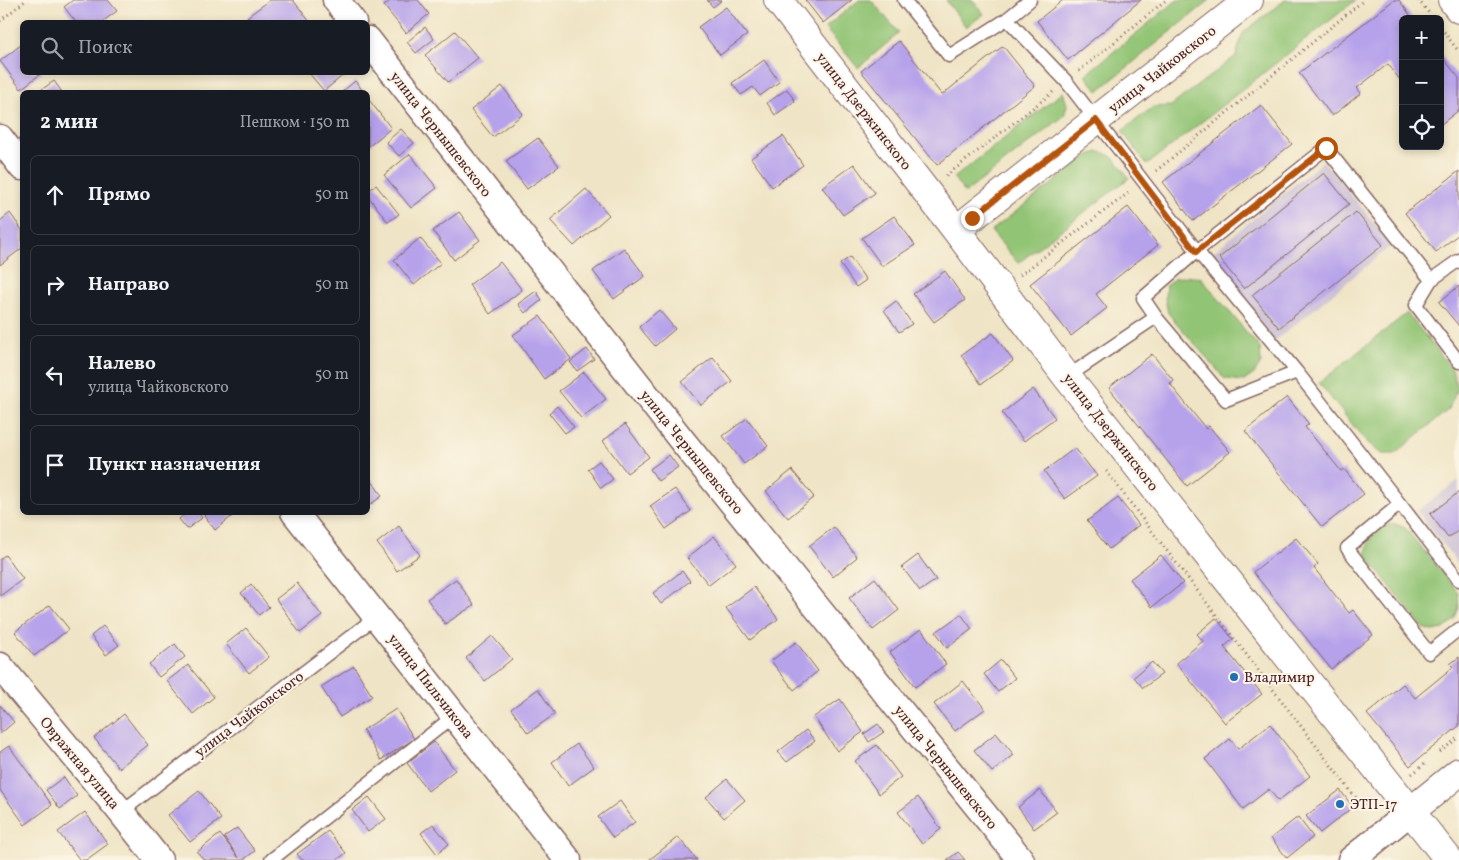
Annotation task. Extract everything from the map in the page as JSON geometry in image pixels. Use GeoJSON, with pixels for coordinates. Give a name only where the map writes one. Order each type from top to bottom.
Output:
{"type":"FeatureCollection","features":[{"type":"Feature","properties":{"kind":"street"},"geometry":{"type":"LineString","coordinates":[[336,0],[352,20]]}},
{"type":"Feature","properties":{"kind":"street","name":"улица Дзержинского"},"geometry":{"type":"LineString","coordinates":[[778,0],[1067,377],[1449,860]]}},
{"type":"Feature","properties":{"kind":"street","name":"улица Чайковского"},"geometry":{"type":"LineString","coordinates":[[956,230],[1249,0]]}},
{"type":"Feature","properties":{"kind":"street"},"geometry":{"type":"LineString","coordinates":[[1452,0],[1459,9]]}},
{"type":"Feature","properties":{"kind":"street","name":"улица Чернышевского"},"geometry":{"type":"LineString","coordinates":[[370,43],[680,438],[1021,860]]}},
{"type":"Feature","properties":{"kind":"street"},"geometry":{"type":"LineString","coordinates":[[0,138],[20,164]]}},
{"type":"Feature","properties":{"kind":"street","name":"улица Пильчикова"},"geometry":{"type":"LineString","coordinates":[[296,515],[568,860]]}},
{"type":"Feature","properties":{"kind":"street","name":"Овражная улица"},"geometry":{"type":"LineString","coordinates":[[0,666],[160,860]]}},
{"type":"Feature","properties":{"kind":"street"},"geometry":{"type":"LineString","coordinates":[[1351,860],[1459,772]]}},
{"type":"Feature","properties":{"kind":"lane"},"geometry":{"type":"LineString","coordinates":[[904,0],[949,56],[1006,19],[1030,0]]}},
{"type":"Feature","properties":{"kind":"lane"},"geometry":{"type":"LineString","coordinates":[[1006,19],[1066,82],[1196,252],[1297,372],[1459,580]]}},
{"type":"Feature","properties":{"kind":"lane"},"geometry":{"type":"LineString","coordinates":[[1297,372],[1226,400],[1142,298],[1196,252],[1326,148],[1432,280]]}},
{"type":"Feature","properties":{"kind":"lane"},"geometry":{"type":"LineString","coordinates":[[1459,260],[1432,280],[1416,305],[1459,362]]}},
{"type":"Feature","properties":{"kind":"lane"},"geometry":{"type":"LineString","coordinates":[[1067,377],[1156,317]]}},
{"type":"Feature","properties":{"kind":"lane"},"geometry":{"type":"LineString","coordinates":[[1400,504],[1347,548],[1429,653],[1459,629]]}},
{"type":"Feature","properties":{"kind":"lane","name":"улица Чайковского"},"geometry":{"type":"LineString","coordinates":[[121,812],[376,617]]}},
{"type":"Feature","properties":{"kind":"lane"},"geometry":{"type":"LineString","coordinates":[[271,860],[454,716]]}},
{"type":"Feature","properties":{"kind":"path"},"geometry":{"type":"LineString","coordinates":[[0,21],[26,0]]}},
{"type":"Feature","properties":{"kind":"path"},"geometry":{"type":"LineString","coordinates":[[940,181],[1166,0]]}},
{"type":"Feature","properties":{"kind":"path"},"geometry":{"type":"LineString","coordinates":[[1018,276],[1142,182],[1364,0]]}},
{"type":"Feature","properties":{"kind":"path"},"geometry":{"type":"LineString","coordinates":[[1418,0],[1430,15]]}},
{"type":"Feature","properties":{"kind":"path"},"geometry":{"type":"LineString","coordinates":[[1444,33],[1459,52]]}},
{"type":"Feature","properties":{"kind":"path"},"geometry":{"type":"LineString","coordinates":[[1438,754],[1459,737]]}},
{"type":"Feature","properties":{"kind":"path"},"geometry":{"type":"LineString","coordinates":[[1409,776],[1431,759]]}},
{"type":"Feature","properties":{"kind":"shaded area"},"geometry":{"type":"Polygon","coordinates":[[[1323,161],[1392,245],[1275,341],[1206,258],[1323,161]]]}},
{"type":"Feature","properties":{"kind":"shaded area"},"geometry":{"type":"Polygon","coordinates":[[[1459,480],[1459,565],[1417,511],[1459,480]]]}},
{"type":"Feature","properties":{"kind":"green space"},"geometry":{"type":"Polygon","coordinates":[[[859,0],[871,0],[899,33],[858,68],[825,28],[859,0]]]}},
{"type":"Feature","properties":{"kind":"green space"},"geometry":{"type":"Polygon","coordinates":[[[946,0],[973,0],[984,14],[966,27],[946,0]]]}},
{"type":"Feature","properties":{"kind":"green space"},"geometry":{"type":"Polygon","coordinates":[[[1177,0],[1210,0],[1098,91],[1085,75],[1177,0]]]}},
{"type":"Feature","properties":{"kind":"green space"},"geometry":{"type":"Polygon","coordinates":[[[1285,0],[1356,0],[1147,165],[1122,131],[1153,107],[1171,106],[1236,56],[1243,33],[1285,0]]]}},
{"type":"Feature","properties":{"kind":"green space"},"geometry":{"type":"Polygon","coordinates":[[[1063,92],[1067,105],[1064,116],[965,193],[954,178],[1063,92]]]}},
{"type":"Feature","properties":{"kind":"green space"},"geometry":{"type":"Polygon","coordinates":[[[1098,152],[1112,157],[1129,178],[1018,263],[991,231],[1089,155],[1098,152]]]}},
{"type":"Feature","properties":{"kind":"green space"},"geometry":{"type":"Polygon","coordinates":[[[1188,276],[1201,278],[1260,348],[1261,363],[1254,374],[1244,381],[1225,379],[1168,313],[1165,298],[1166,285],[1175,278],[1188,276]]]}},
{"type":"Feature","properties":{"kind":"green space"},"geometry":{"type":"Polygon","coordinates":[[[1407,313],[1452,369],[1457,389],[1449,409],[1395,454],[1381,454],[1364,439],[1319,383],[1407,313]]]}},
{"type":"Feature","properties":{"kind":"green space"},"geometry":{"type":"Polygon","coordinates":[[[1395,524],[1405,528],[1458,592],[1459,608],[1454,620],[1444,629],[1432,631],[1423,628],[1366,556],[1369,543],[1374,534],[1382,527],[1395,524]]]}},
{"type":"Feature","properties":{"kind":"building"},"geometry":{"type":"Polygon","coordinates":[[[73,0],[108,0],[117,11],[105,20],[74,20],[64,7],[73,0]]]}},
{"type":"Feature","properties":{"kind":"building"},"geometry":{"type":"Polygon","coordinates":[[[270,0],[293,0],[308,20],[249,20],[247,17],[270,0]]]}},
{"type":"Feature","properties":{"kind":"building"},"geometry":{"type":"Polygon","coordinates":[[[391,0],[418,0],[429,14],[406,33],[384,6],[391,0]]]}},
{"type":"Feature","properties":{"kind":"building"},"geometry":{"type":"Polygon","coordinates":[[[707,0],[722,0],[713,7],[707,0]]]}},
{"type":"Feature","properties":{"kind":"building"},"geometry":{"type":"Polygon","coordinates":[[[805,0],[852,0],[823,23],[805,0]]]}},
{"type":"Feature","properties":{"kind":"building"},"geometry":{"type":"Polygon","coordinates":[[[1063,0],[1141,0],[1068,60],[1037,21],[1063,0]]]}},
{"type":"Feature","properties":{"kind":"building"},"geometry":{"type":"Polygon","coordinates":[[[1394,0],[1399,0],[1410,15],[1399,15],[1399,79],[1388,64],[1357,88],[1361,93],[1332,116],[1299,73],[1394,0]]]}},
{"type":"Feature","properties":{"kind":"building"},"geometry":{"type":"Polygon","coordinates":[[[726,7],[747,35],[720,55],[698,27],[726,7]]]}},
{"type":"Feature","properties":{"kind":"building"},"geometry":{"type":"Polygon","coordinates":[[[425,27],[434,39],[416,53],[407,42],[425,27]]]}},
{"type":"Feature","properties":{"kind":"building"},"geometry":{"type":"Polygon","coordinates":[[[455,31],[478,58],[448,82],[425,55],[455,31]]]}},
{"type":"Feature","properties":{"kind":"building"},"geometry":{"type":"Polygon","coordinates":[[[899,41],[942,95],[1003,46],[1035,86],[937,165],[861,71],[899,41]]]}},
{"type":"Feature","properties":{"kind":"building"},"geometry":{"type":"Polygon","coordinates":[[[20,46],[20,75],[39,75],[21,89],[0,61],[20,46]]]}},
{"type":"Feature","properties":{"kind":"building"},"geometry":{"type":"Polygon","coordinates":[[[1444,59],[1459,78],[1459,110],[1444,122],[1444,59]]]}},
{"type":"Feature","properties":{"kind":"building"},"geometry":{"type":"Polygon","coordinates":[[[764,60],[779,82],[760,96],[753,87],[741,95],[732,83],[764,60]]]}},
{"type":"Feature","properties":{"kind":"building"},"geometry":{"type":"Polygon","coordinates":[[[311,75],[343,75],[325,90],[311,75]]]}},
{"type":"Feature","properties":{"kind":"building"},"geometry":{"type":"Polygon","coordinates":[[[54,81],[61,90],[41,90],[54,81]]]}},
{"type":"Feature","properties":{"kind":"building"},"geometry":{"type":"Polygon","coordinates":[[[355,81],[362,90],[344,90],[355,81]]]}},
{"type":"Feature","properties":{"kind":"building"},"geometry":{"type":"Polygon","coordinates":[[[502,86],[523,114],[493,137],[471,110],[502,86]]]}},
{"type":"Feature","properties":{"kind":"building"},"geometry":{"type":"Polygon","coordinates":[[[787,89],[795,101],[775,115],[767,103],[787,89]]]}},
{"type":"Feature","properties":{"kind":"building"},"geometry":{"type":"Polygon","coordinates":[[[370,101],[391,128],[370,145],[370,101]]]}},
{"type":"Feature","properties":{"kind":"building"},"geometry":{"type":"Polygon","coordinates":[[[1261,105],[1292,144],[1193,221],[1163,182],[1261,105]]]}},
{"type":"Feature","properties":{"kind":"building"},"geometry":{"type":"Polygon","coordinates":[[[401,129],[414,143],[399,156],[386,142],[401,129]]]}},
{"type":"Feature","properties":{"kind":"building"},"geometry":{"type":"Polygon","coordinates":[[[783,136],[803,165],[772,187],[751,158],[783,136]]]}},
{"type":"Feature","properties":{"kind":"building"},"geometry":{"type":"Polygon","coordinates":[[[538,138],[559,166],[527,189],[506,161],[538,138]]]}},
{"type":"Feature","properties":{"kind":"building"},"geometry":{"type":"Polygon","coordinates":[[[410,154],[437,188],[411,208],[384,175],[410,154]]]}},
{"type":"Feature","properties":{"kind":"building"},"geometry":{"type":"Polygon","coordinates":[[[854,164],[875,193],[843,215],[822,187],[854,164]]]}},
{"type":"Feature","properties":{"kind":"building"},"geometry":{"type":"Polygon","coordinates":[[[1459,171],[1459,234],[1436,252],[1405,213],[1459,171]]]}},
{"type":"Feature","properties":{"kind":"building"},"geometry":{"type":"Polygon","coordinates":[[[1324,173],[1349,204],[1244,289],[1219,258],[1324,173]]]}},
{"type":"Feature","properties":{"kind":"building"},"geometry":{"type":"Polygon","coordinates":[[[376,185],[399,214],[388,222],[370,199],[370,190],[376,185]]]}},
{"type":"Feature","properties":{"kind":"building"},"geometry":{"type":"Polygon","coordinates":[[[586,189],[609,215],[574,246],[550,220],[586,189]]]}},
{"type":"Feature","properties":{"kind":"building"},"geometry":{"type":"Polygon","coordinates":[[[1128,207],[1158,245],[1096,294],[1107,308],[1071,336],[1030,284],[1128,207]]]}},
{"type":"Feature","properties":{"kind":"building"},"geometry":{"type":"Polygon","coordinates":[[[459,212],[480,240],[454,260],[433,231],[459,212]]]}},
{"type":"Feature","properties":{"kind":"building"},"geometry":{"type":"Polygon","coordinates":[[[1356,212],[1383,245],[1279,328],[1252,295],[1356,212]]]}},
{"type":"Feature","properties":{"kind":"building"},"geometry":{"type":"Polygon","coordinates":[[[10,213],[20,227],[20,250],[0,265],[0,221],[10,213]]]}},
{"type":"Feature","properties":{"kind":"building"},"geometry":{"type":"Polygon","coordinates":[[[894,216],[915,245],[882,266],[862,238],[894,216]]]}},
{"type":"Feature","properties":{"kind":"building"},"geometry":{"type":"Polygon","coordinates":[[[420,238],[441,263],[414,285],[394,260],[420,238]]]}},
{"type":"Feature","properties":{"kind":"building"},"geometry":{"type":"Polygon","coordinates":[[[624,248],[645,276],[614,299],[593,271],[624,248]]]}},
{"type":"Feature","properties":{"kind":"building"},"geometry":{"type":"Polygon","coordinates":[[[850,257],[866,280],[856,287],[840,264],[850,257]]]}},
{"type":"Feature","properties":{"kind":"building"},"geometry":{"type":"Polygon","coordinates":[[[500,262],[522,290],[490,314],[469,285],[500,262]]]}},
{"type":"Feature","properties":{"kind":"building"},"geometry":{"type":"Polygon","coordinates":[[[945,271],[965,300],[934,322],[913,294],[945,271]]]}},
{"type":"Feature","properties":{"kind":"building"},"geometry":{"type":"Polygon","coordinates":[[[1459,286],[1459,326],[1439,302],[1459,286]]]}},
{"type":"Feature","properties":{"kind":"building"},"geometry":{"type":"Polygon","coordinates":[[[536,291],[542,300],[525,313],[518,304],[536,291]]]}},
{"type":"Feature","properties":{"kind":"building"},"geometry":{"type":"Polygon","coordinates":[[[896,301],[912,324],[899,332],[884,310],[896,301]]]}},
{"type":"Feature","properties":{"kind":"building"},"geometry":{"type":"Polygon","coordinates":[[[659,310],[675,329],[655,346],[639,327],[659,310]]]}},
{"type":"Feature","properties":{"kind":"building"},"geometry":{"type":"Polygon","coordinates":[[[540,316],[571,359],[544,379],[513,335],[540,316]]]}},
{"type":"Feature","properties":{"kind":"building"},"geometry":{"type":"Polygon","coordinates":[[[993,333],[1013,361],[981,384],[961,355],[993,333]]]}},
{"type":"Feature","properties":{"kind":"building"},"geometry":{"type":"Polygon","coordinates":[[[587,349],[594,359],[577,371],[570,362],[587,349]]]}},
{"type":"Feature","properties":{"kind":"building"},"geometry":{"type":"Polygon","coordinates":[[[1152,354],[1174,381],[1170,383],[1174,389],[1206,429],[1209,426],[1230,452],[1187,486],[1109,388],[1152,354]]]}},
{"type":"Feature","properties":{"kind":"building"},"geometry":{"type":"Polygon","coordinates":[[[713,357],[732,381],[701,405],[682,382],[713,357]]]}},
{"type":"Feature","properties":{"kind":"building"},"geometry":{"type":"Polygon","coordinates":[[[584,372],[606,399],[581,418],[559,391],[584,372]]]}},
{"type":"Feature","properties":{"kind":"building"},"geometry":{"type":"Polygon","coordinates":[[[1033,389],[1055,418],[1024,441],[1002,413],[1033,389]]]}},
{"type":"Feature","properties":{"kind":"building"},"geometry":{"type":"Polygon","coordinates":[[[1287,397],[1309,424],[1305,427],[1341,471],[1344,469],[1364,494],[1322,527],[1245,431],[1287,397]]]}},
{"type":"Feature","properties":{"kind":"building"},"geometry":{"type":"Polygon","coordinates":[[[557,406],[574,427],[565,433],[549,413],[557,406]]]}},
{"type":"Feature","properties":{"kind":"building"},"geometry":{"type":"Polygon","coordinates":[[[747,418],[768,446],[744,464],[723,436],[747,418]]]}},
{"type":"Feature","properties":{"kind":"building"},"geometry":{"type":"Polygon","coordinates":[[[625,424],[649,457],[627,473],[603,441],[625,424]]]}},
{"type":"Feature","properties":{"kind":"building"},"geometry":{"type":"Polygon","coordinates":[[[1075,448],[1097,476],[1065,499],[1044,471],[1075,448]]]}},
{"type":"Feature","properties":{"kind":"building"},"geometry":{"type":"Polygon","coordinates":[[[669,455],[678,467],[658,481],[650,469],[669,455]]]}},
{"type":"Feature","properties":{"kind":"building"},"geometry":{"type":"Polygon","coordinates":[[[599,461],[613,479],[601,488],[588,469],[599,461]]]}},
{"type":"Feature","properties":{"kind":"building"},"geometry":{"type":"Polygon","coordinates":[[[792,470],[814,497],[788,518],[766,491],[792,470]]]}},
{"type":"Feature","properties":{"kind":"building"},"geometry":{"type":"Polygon","coordinates":[[[370,478],[382,496],[370,505],[370,478]]]}},
{"type":"Feature","properties":{"kind":"building"},"geometry":{"type":"Polygon","coordinates":[[[675,489],[691,511],[666,529],[650,506],[675,489]]]}},
{"type":"Feature","properties":{"kind":"building"},"geometry":{"type":"Polygon","coordinates":[[[1459,492],[1459,530],[1448,538],[1430,514],[1459,492]]]}},
{"type":"Feature","properties":{"kind":"building"},"geometry":{"type":"Polygon","coordinates":[[[1118,498],[1139,525],[1109,549],[1087,521],[1118,498]]]}},
{"type":"Feature","properties":{"kind":"building"},"geometry":{"type":"Polygon","coordinates":[[[184,515],[200,515],[202,518],[187,529],[179,519],[184,515]]]}},
{"type":"Feature","properties":{"kind":"building"},"geometry":{"type":"Polygon","coordinates":[[[204,515],[233,515],[215,530],[204,515]]]}},
{"type":"Feature","properties":{"kind":"building"},"geometry":{"type":"Polygon","coordinates":[[[399,526],[420,555],[397,571],[377,543],[399,526]]]}},
{"type":"Feature","properties":{"kind":"building"},"geometry":{"type":"Polygon","coordinates":[[[834,527],[857,557],[833,577],[809,546],[834,527]]]}},
{"type":"Feature","properties":{"kind":"building"},"geometry":{"type":"Polygon","coordinates":[[[714,536],[736,564],[709,585],[687,558],[714,536]]]}},
{"type":"Feature","properties":{"kind":"building"},"geometry":{"type":"Polygon","coordinates":[[[1296,538],[1318,564],[1314,568],[1349,613],[1353,610],[1373,635],[1331,669],[1253,572],[1296,538]]]}},
{"type":"Feature","properties":{"kind":"building"},"geometry":{"type":"Polygon","coordinates":[[[5,555],[23,579],[0,596],[0,559],[5,555]]]}},
{"type":"Feature","properties":{"kind":"building"},"geometry":{"type":"Polygon","coordinates":[[[918,555],[936,580],[920,591],[902,567],[918,555]]]}},
{"type":"Feature","properties":{"kind":"building"},"geometry":{"type":"Polygon","coordinates":[[[1161,555],[1183,583],[1152,607],[1130,579],[1161,555]]]}},
{"type":"Feature","properties":{"kind":"building"},"geometry":{"type":"Polygon","coordinates":[[[682,571],[690,581],[661,604],[653,593],[682,571]]]}},
{"type":"Feature","properties":{"kind":"building"},"geometry":{"type":"Polygon","coordinates":[[[875,578],[899,610],[873,630],[849,598],[875,578]]]}},
{"type":"Feature","properties":{"kind":"building"},"geometry":{"type":"Polygon","coordinates":[[[456,579],[474,605],[445,624],[427,599],[456,579]]]}},
{"type":"Feature","properties":{"kind":"building"},"geometry":{"type":"Polygon","coordinates":[[[297,583],[322,616],[300,633],[276,599],[297,583]]]}},
{"type":"Feature","properties":{"kind":"building"},"geometry":{"type":"Polygon","coordinates":[[[251,584],[269,607],[259,615],[241,593],[251,584]]]}},
{"type":"Feature","properties":{"kind":"building"},"geometry":{"type":"Polygon","coordinates":[[[754,587],[778,619],[750,640],[726,608],[754,587]]]}},
{"type":"Feature","properties":{"kind":"building"},"geometry":{"type":"Polygon","coordinates":[[[50,605],[69,629],[34,656],[15,632],[50,605]]]}},
{"type":"Feature","properties":{"kind":"building"},"geometry":{"type":"Polygon","coordinates":[[[961,614],[972,629],[947,648],[936,632],[961,614]]]}},
{"type":"Feature","properties":{"kind":"building"},"geometry":{"type":"Polygon","coordinates":[[[1216,618],[1233,639],[1224,647],[1262,694],[1225,723],[1176,663],[1203,641],[1197,634],[1216,618]]]}},
{"type":"Feature","properties":{"kind":"building"},"geometry":{"type":"Polygon","coordinates":[[[103,626],[119,645],[106,655],[91,636],[103,626]]]}},
{"type":"Feature","properties":{"kind":"building"},"geometry":{"type":"Polygon","coordinates":[[[246,628],[269,657],[249,673],[226,644],[246,628]]]}},
{"type":"Feature","properties":{"kind":"building"},"geometry":{"type":"Polygon","coordinates":[[[921,629],[946,664],[915,687],[890,652],[921,629]]]}},
{"type":"Feature","properties":{"kind":"building"},"geometry":{"type":"Polygon","coordinates":[[[492,636],[512,659],[485,681],[466,658],[492,636]]]}},
{"type":"Feature","properties":{"kind":"building"},"geometry":{"type":"Polygon","coordinates":[[[796,642],[818,671],[794,690],[771,661],[796,642]]]}},
{"type":"Feature","properties":{"kind":"building"},"geometry":{"type":"Polygon","coordinates":[[[175,644],[185,657],[159,677],[149,664],[175,644]]]}},
{"type":"Feature","properties":{"kind":"building"},"geometry":{"type":"Polygon","coordinates":[[[1459,657],[1459,726],[1410,766],[1367,714],[1403,684],[1415,698],[1453,667],[1450,664],[1459,657]]]}},
{"type":"Feature","properties":{"kind":"building"},"geometry":{"type":"Polygon","coordinates":[[[1001,660],[1015,678],[998,692],[984,674],[1001,660]]]}},
{"type":"Feature","properties":{"kind":"building"},"geometry":{"type":"Polygon","coordinates":[[[1152,662],[1162,674],[1143,688],[1134,677],[1152,662]]]}},
{"type":"Feature","properties":{"kind":"building"},"geometry":{"type":"Polygon","coordinates":[[[188,665],[214,697],[193,714],[167,681],[188,665]]]}},
{"type":"Feature","properties":{"kind":"building"},"geometry":{"type":"Polygon","coordinates":[[[354,666],[372,696],[340,717],[321,687],[354,666]]]}},
{"type":"Feature","properties":{"kind":"building"},"geometry":{"type":"Polygon","coordinates":[[[963,681],[985,709],[955,731],[934,704],[963,681]]]}},
{"type":"Feature","properties":{"kind":"building"},"geometry":{"type":"Polygon","coordinates":[[[538,689],[555,714],[528,733],[511,709],[538,689]]]}},
{"type":"Feature","properties":{"kind":"building"},"geometry":{"type":"Polygon","coordinates":[[[840,699],[863,732],[837,751],[814,717],[840,699]]]}},
{"type":"Feature","properties":{"kind":"building"},"geometry":{"type":"Polygon","coordinates":[[[0,705],[14,722],[0,734],[0,705]]]}},
{"type":"Feature","properties":{"kind":"building"},"geometry":{"type":"Polygon","coordinates":[[[396,709],[414,739],[381,760],[363,730],[396,709]]]}},
{"type":"Feature","properties":{"kind":"building"},"geometry":{"type":"Polygon","coordinates":[[[124,714],[148,745],[119,768],[94,738],[124,714]]]}},
{"type":"Feature","properties":{"kind":"building"},"geometry":{"type":"Polygon","coordinates":[[[878,724],[884,732],[869,742],[864,734],[878,724]]]}},
{"type":"Feature","properties":{"kind":"building"},"geometry":{"type":"Polygon","coordinates":[[[1270,724],[1310,776],[1278,801],[1269,789],[1243,809],[1205,759],[1230,739],[1238,749],[1270,724]]]}},
{"type":"Feature","properties":{"kind":"building"},"geometry":{"type":"Polygon","coordinates":[[[806,730],[815,741],[787,762],[778,752],[806,730]]]}},
{"type":"Feature","properties":{"kind":"building"},"geometry":{"type":"Polygon","coordinates":[[[996,733],[1014,755],[992,772],[974,750],[996,733]]]}},
{"type":"Feature","properties":{"kind":"building"},"geometry":{"type":"Polygon","coordinates":[[[434,742],[455,770],[428,791],[407,763],[434,742]]]}},
{"type":"Feature","properties":{"kind":"building"},"geometry":{"type":"Polygon","coordinates":[[[577,744],[594,767],[568,786],[552,762],[577,744]]]}},
{"type":"Feature","properties":{"kind":"building"},"geometry":{"type":"Polygon","coordinates":[[[877,745],[901,777],[879,794],[855,761],[877,745]]]}},
{"type":"Feature","properties":{"kind":"building"},"geometry":{"type":"Polygon","coordinates":[[[9,746],[52,805],[25,825],[0,790],[0,752],[9,746]]]}},
{"type":"Feature","properties":{"kind":"building"},"geometry":{"type":"Polygon","coordinates":[[[64,777],[77,796],[60,809],[46,790],[64,777]]]}},
{"type":"Feature","properties":{"kind":"building"},"geometry":{"type":"Polygon","coordinates":[[[727,779],[745,800],[724,818],[706,797],[727,779]]]}},
{"type":"Feature","properties":{"kind":"building"},"geometry":{"type":"Polygon","coordinates":[[[1040,790],[1057,812],[1034,829],[1018,807],[1040,790]]]}},
{"type":"Feature","properties":{"kind":"building"},"geometry":{"type":"Polygon","coordinates":[[[1340,790],[1353,807],[1320,833],[1306,816],[1340,790]]]}},
{"type":"Feature","properties":{"kind":"building"},"geometry":{"type":"Polygon","coordinates":[[[199,791],[221,819],[190,842],[168,815],[199,791]]]}},
{"type":"Feature","properties":{"kind":"building"},"geometry":{"type":"Polygon","coordinates":[[[369,797],[386,819],[368,832],[352,810],[369,797]]]}},
{"type":"Feature","properties":{"kind":"building"},"geometry":{"type":"Polygon","coordinates":[[[918,797],[941,829],[922,844],[898,812],[918,797]]]}},
{"type":"Feature","properties":{"kind":"building"},"geometry":{"type":"Polygon","coordinates":[[[620,801],[635,822],[613,838],[598,817],[620,801]]]}},
{"type":"Feature","properties":{"kind":"building"},"geometry":{"type":"Polygon","coordinates":[[[85,812],[108,844],[86,860],[80,860],[58,832],[85,812]]]}},
{"type":"Feature","properties":{"kind":"building"},"geometry":{"type":"Polygon","coordinates":[[[1298,817],[1313,837],[1287,858],[1271,838],[1298,817]]]}},
{"type":"Feature","properties":{"kind":"building"},"geometry":{"type":"Polygon","coordinates":[[[433,824],[449,844],[437,854],[421,833],[433,824]]]}},
{"type":"Feature","properties":{"kind":"building"},"geometry":{"type":"Polygon","coordinates":[[[237,828],[255,851],[243,860],[204,860],[197,852],[220,834],[239,858],[224,837],[237,828]]]}},
{"type":"Feature","properties":{"kind":"building"},"geometry":{"type":"Polygon","coordinates":[[[328,831],[346,853],[337,860],[302,860],[297,854],[328,831]]]}},
{"type":"Feature","properties":{"kind":"building"},"geometry":{"type":"Polygon","coordinates":[[[678,837],[697,860],[649,860],[678,837]]]}},
{"type":"Feature","properties":{"kind":"building"},"geometry":{"type":"Polygon","coordinates":[[[958,852],[965,860],[947,860],[958,852]]]}},
{"type":"Feature","properties":{"kind":"place","name":"Владимир"},"geometry":{"type":"Point","coordinates":[1234,677]}},
{"type":"Feature","properties":{"kind":"place","name":"ЭТП-17"},"geometry":{"type":"Point","coordinates":[1340,804]}},
{"type":"Feature","properties":{"kind":"route"},"geometry":{"type":"LineString","coordinates":[[972,218],[1096,120],[1196,252],[1326,148]]}}]}
